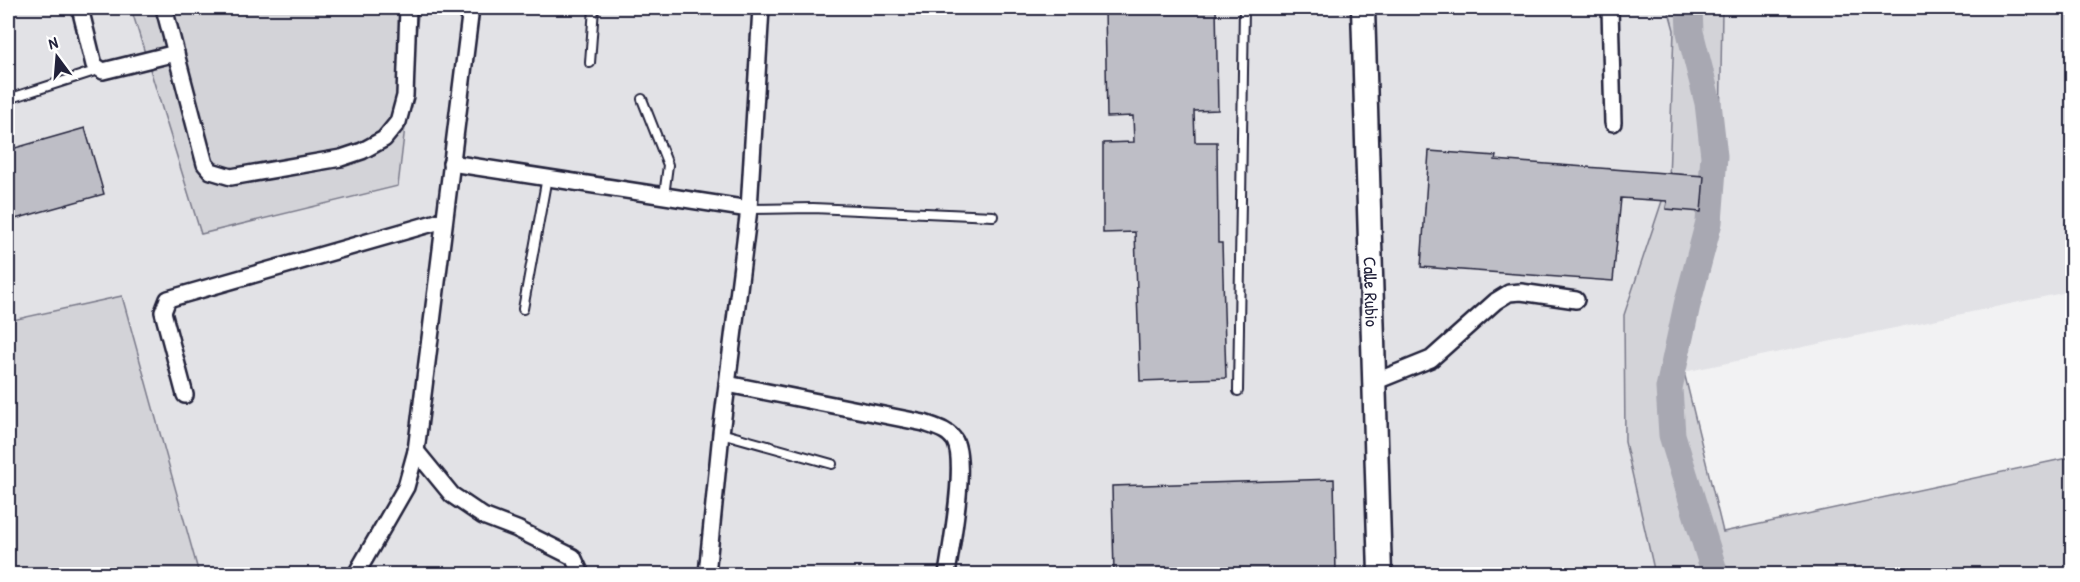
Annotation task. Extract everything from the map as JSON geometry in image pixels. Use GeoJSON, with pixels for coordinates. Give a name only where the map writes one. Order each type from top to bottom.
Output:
{"type":"FeatureCollection","features":[{"type":"Feature","properties":{"kind":"street"},"geometry":{"type":"LineString","coordinates":[[80,8],[94,65],[98,70],[103,71],[176,53]]}},
{"type":"Feature","properties":{"kind":"street"},"geometry":{"type":"LineString","coordinates":[[164,8],[201,153],[211,171],[231,177],[341,158],[375,146],[384,139],[398,122],[405,96],[408,8]]}},
{"type":"Feature","properties":{"kind":"street"},"geometry":{"type":"LineString","coordinates":[[356,574],[406,487],[416,451],[471,8]]}},
{"type":"Feature","properties":{"kind":"street"},"geometry":{"type":"LineString","coordinates":[[707,574],[721,433],[749,209],[761,8]]}},
{"type":"Feature","properties":{"kind":"street","name":"Calle Rubio"},"geometry":{"type":"LineString","coordinates":[[1363,8],[1380,574]]}},
{"type":"Feature","properties":{"kind":"street"},"geometry":{"type":"LineString","coordinates":[[1610,8],[1613,123]]}},
{"type":"Feature","properties":{"kind":"street"},"geometry":{"type":"LineString","coordinates":[[451,163],[749,209]]}},
{"type":"Feature","properties":{"kind":"street"},"geometry":{"type":"LineString","coordinates":[[185,395],[163,312],[168,299],[444,220]]}},
{"type":"Feature","properties":{"kind":"street"},"geometry":{"type":"LineString","coordinates":[[1374,382],[1431,359],[1496,301],[1509,293],[1521,292],[1576,300]]}},
{"type":"Feature","properties":{"kind":"street"},"geometry":{"type":"LineString","coordinates":[[727,384],[924,423],[945,432],[954,439],[960,452],[957,506],[947,574]]}},
{"type":"Feature","properties":{"kind":"street"},"geometry":{"type":"LineString","coordinates":[[416,451],[452,495],[483,516],[517,529],[573,557],[581,574]]}},
{"type":"Feature","properties":{"kind":"lane"},"geometry":{"type":"LineString","coordinates":[[590,63],[594,8]]}},
{"type":"Feature","properties":{"kind":"lane"},"geometry":{"type":"LineString","coordinates":[[1238,391],[1244,8]]}},
{"type":"Feature","properties":{"kind":"lane"},"geometry":{"type":"LineString","coordinates":[[8,99],[98,70]]}},
{"type":"Feature","properties":{"kind":"lane"},"geometry":{"type":"LineString","coordinates":[[642,99],[668,165],[664,196]]}},
{"type":"Feature","properties":{"kind":"lane"},"geometry":{"type":"LineString","coordinates":[[523,309],[547,177]]}},
{"type":"Feature","properties":{"kind":"lane"},"geometry":{"type":"LineString","coordinates":[[749,209],[813,208],[993,216]]}},
{"type":"Feature","properties":{"kind":"lane"},"geometry":{"type":"LineString","coordinates":[[721,433],[832,464]]}},
{"type":"Feature","properties":{"kind":"shaded area"},"geometry":{"type":"Polygon","coordinates":[[[8,8],[131,8],[201,233],[398,186],[419,8],[1668,8],[1674,30],[1669,180],[1625,442],[1655,574],[199,574],[122,296],[8,321],[8,8]]]}},
{"type":"Feature","properties":{"kind":"shaded area"},"geometry":{"type":"Polygon","coordinates":[[[131,8],[419,8],[398,186],[201,234],[131,8]]]}},
{"type":"Feature","properties":{"kind":"shaded area"},"geometry":{"type":"Polygon","coordinates":[[[1668,8],[1722,8],[1719,201],[1684,372],[1723,532],[2072,457],[2072,574],[1655,574],[1625,442],[1624,315],[1669,180],[1674,30],[1668,8]]]}},
{"type":"Feature","properties":{"kind":"shaded area"},"geometry":{"type":"Polygon","coordinates":[[[1722,8],[2072,8],[2072,291],[1684,372],[1719,201],[1722,8]]]}},
{"type":"Feature","properties":{"kind":"shaded area"},"geometry":{"type":"Polygon","coordinates":[[[122,296],[199,574],[8,574],[8,321],[122,296]]]}},
{"type":"Feature","properties":{"kind":"building"},"geometry":{"type":"Polygon","coordinates":[[[1105,8],[1216,8],[1218,110],[1194,111],[1195,142],[1217,142],[1218,243],[1222,243],[1226,378],[1140,381],[1135,232],[1103,233],[1103,143],[1134,142],[1133,116],[1107,117],[1105,8]]]}},
{"type":"Feature","properties":{"kind":"building"},"geometry":{"type":"Polygon","coordinates":[[[85,128],[104,194],[8,221],[8,150],[85,128]]]}},
{"type":"Feature","properties":{"kind":"building"},"geometry":{"type":"Polygon","coordinates":[[[1429,151],[1496,156],[1495,160],[1704,176],[1701,212],[1666,209],[1667,201],[1621,198],[1613,281],[1421,267],[1429,151]]]}},
{"type":"Feature","properties":{"kind":"building"},"geometry":{"type":"Polygon","coordinates":[[[1334,479],[1336,574],[1114,574],[1112,486],[1334,479]]]}},
{"type":"Feature","properties":{"kind":"waterway"},"geometry":{"type":"LineString","coordinates":[[1689,8],[1690,32],[1708,103],[1714,156],[1709,222],[1687,305],[1669,388],[1672,435],[1715,574]]}}]}
